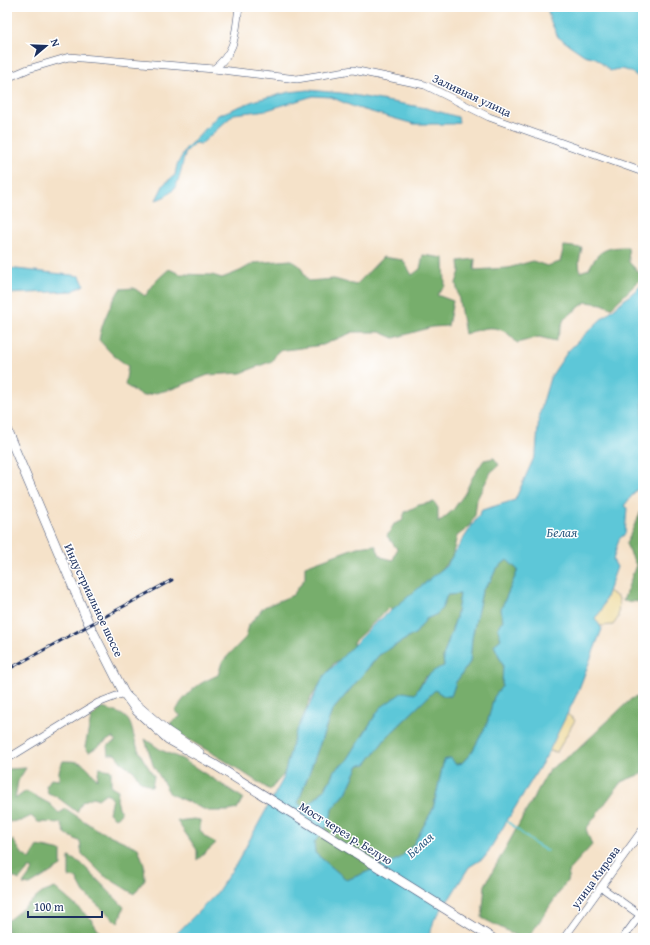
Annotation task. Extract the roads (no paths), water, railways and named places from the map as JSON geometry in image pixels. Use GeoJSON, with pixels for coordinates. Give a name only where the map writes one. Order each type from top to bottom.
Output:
{"type":"FeatureCollection","features":[{"type":"Feature","properties":{"kind":"main road","name":"Индустриальное шоссе"},"geometry":{"type":"LineString","coordinates":[[7,431],[89,624],[124,692],[137,711],[168,739],[215,765]]}},
{"type":"Feature","properties":{"kind":"main road","name":"Мост через р. Белую"},"geometry":{"type":"LineString","coordinates":[[215,765],[465,921],[486,936],[492,938]]}},
{"type":"Feature","properties":{"kind":"street"},"geometry":{"type":"LineString","coordinates":[[214,69],[226,60],[230,52],[233,44],[239,7]]}},
{"type":"Feature","properties":{"kind":"street","name":"Заливная улица"},"geometry":{"type":"LineString","coordinates":[[7,78],[28,69],[69,57],[214,69],[297,79],[353,70],[425,84],[489,117],[643,172]]}},
{"type":"Feature","properties":{"kind":"street"},"geometry":{"type":"LineString","coordinates":[[7,759],[98,703],[124,692],[167,730],[257,786]]}},
{"type":"Feature","properties":{"kind":"street","name":"улица Кирова"},"geometry":{"type":"LineString","coordinates":[[564,938],[643,829]]}},
{"type":"Feature","properties":{"kind":"street"},"geometry":{"type":"LineString","coordinates":[[601,887],[641,913],[623,938]]}},
{"type":"Feature","properties":{"kind":"water"},"geometry":{"type":"Polygon","coordinates":[[[547,7],[643,7],[643,81],[628,71],[620,69],[610,71],[596,58],[584,55],[558,37],[550,20],[547,7]]]}},
{"type":"Feature","properties":{"kind":"water"},"geometry":{"type":"Polygon","coordinates":[[[308,90],[341,93],[426,108],[458,117],[459,122],[453,124],[414,124],[354,107],[331,97],[313,96],[267,110],[234,114],[201,144],[195,143],[186,152],[175,187],[165,197],[156,200],[164,184],[175,175],[177,165],[186,148],[218,115],[256,100],[290,92],[308,90]]]}},
{"type":"Feature","properties":{"kind":"water"},"geometry":{"type":"Polygon","coordinates":[[[7,268],[80,276],[84,285],[73,291],[7,294],[7,268]]]}},
{"type":"Feature","properties":{"kind":"water","name":"Белая"},"geometry":{"type":"Polygon","coordinates":[[[643,284],[643,487],[642,489],[637,489],[624,506],[627,508],[625,534],[619,539],[613,560],[617,567],[601,611],[595,618],[602,629],[577,694],[547,755],[485,857],[469,867],[434,920],[429,938],[172,938],[216,894],[238,861],[283,779],[295,734],[324,676],[372,626],[446,566],[482,510],[515,500],[536,453],[539,416],[550,378],[568,351],[599,321],[643,284]],[[507,560],[496,569],[491,580],[482,591],[472,638],[470,662],[456,682],[451,696],[444,696],[435,690],[386,738],[366,764],[359,765],[346,793],[332,809],[330,822],[314,843],[315,853],[347,880],[399,859],[413,845],[433,809],[444,760],[451,758],[456,765],[462,763],[472,752],[487,724],[494,697],[502,686],[503,665],[494,645],[501,639],[498,629],[503,620],[501,609],[518,570],[507,560]],[[460,594],[447,595],[442,608],[437,614],[426,619],[416,633],[379,655],[332,711],[298,803],[303,807],[313,801],[322,792],[329,782],[334,770],[346,762],[380,708],[403,692],[415,694],[430,674],[444,666],[443,657],[456,618],[460,594]]]}},
{"type":"Feature","properties":{"kind":"waterway"},"geometry":{"type":"LineString","coordinates":[[507,821],[535,844],[547,851]]}},
{"type":"Feature","properties":{"kind":"railway"},"geometry":{"type":"LineString","coordinates":[[7,670],[172,580]]}}]}
